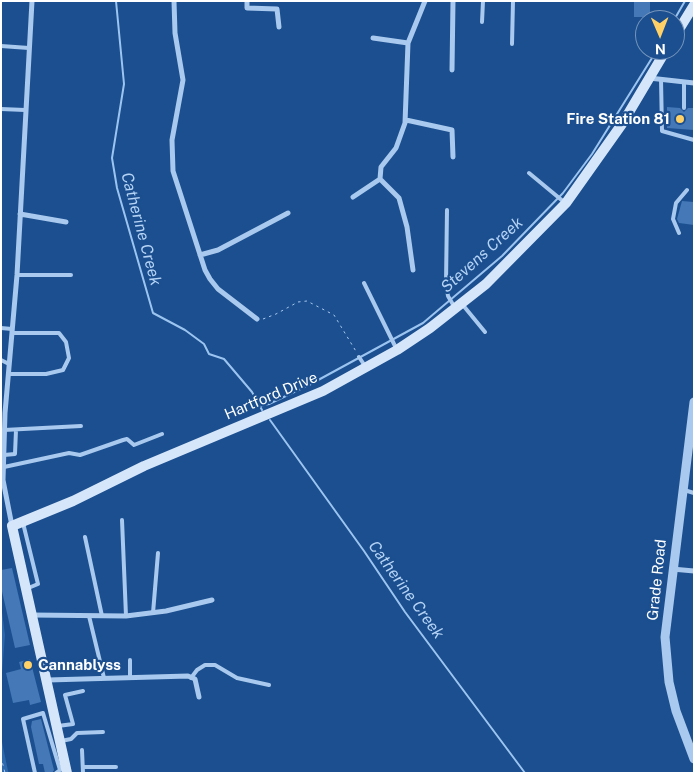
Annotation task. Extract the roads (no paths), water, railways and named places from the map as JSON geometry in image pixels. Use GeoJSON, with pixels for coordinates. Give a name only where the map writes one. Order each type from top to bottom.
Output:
{"type":"FeatureCollection","features":[{"type":"Feature","properties":{"kind":"main road"},"geometry":{"type":"LineString","coordinates":[[685,20],[694,5]]}},
{"type":"Feature","properties":{"kind":"main road","name":"Hartford Drive"},"geometry":{"type":"LineString","coordinates":[[12,526],[73,501],[144,466],[307,398],[396,348],[457,306],[486,284],[561,200],[617,132],[660,60]]}},
{"type":"Feature","properties":{"kind":"main road"},"geometry":{"type":"LineString","coordinates":[[12,526],[48,680],[67,773]]}},
{"type":"Feature","properties":{"kind":"street"},"geometry":{"type":"LineString","coordinates":[[12,526],[3,480],[4,430],[17,275],[32,1]]}},
{"type":"Feature","properties":{"kind":"street"},"geometry":{"type":"LineString","coordinates":[[174,1],[175,33],[183,80],[171,154],[174,171],[205,270],[218,289],[257,319]]}},
{"type":"Feature","properties":{"kind":"street"},"geometry":{"type":"LineString","coordinates":[[247,1],[247,8],[277,9],[279,26]]}},
{"type":"Feature","properties":{"kind":"street"},"geometry":{"type":"LineString","coordinates":[[413,270],[407,227],[399,198],[380,179],[381,167],[396,148],[406,120],[408,43],[425,1]]}},
{"type":"Feature","properties":{"kind":"street"},"geometry":{"type":"LineString","coordinates":[[452,70],[453,1]]}},
{"type":"Feature","properties":{"kind":"street"},"geometry":{"type":"LineString","coordinates":[[372,38],[408,43]]}},
{"type":"Feature","properties":{"kind":"street"},"geometry":{"type":"LineString","coordinates":[[649,78],[694,83]]}},
{"type":"Feature","properties":{"kind":"street"},"geometry":{"type":"LineString","coordinates":[[406,120],[452,130],[454,157]]}},
{"type":"Feature","properties":{"kind":"street"},"geometry":{"type":"LineString","coordinates":[[354,197],[380,179]]}},
{"type":"Feature","properties":{"kind":"street"},"geometry":{"type":"LineString","coordinates":[[200,256],[218,250],[288,213]]}},
{"type":"Feature","properties":{"kind":"street"},"geometry":{"type":"LineString","coordinates":[[20,214],[66,222]]}},
{"type":"Feature","properties":{"kind":"street","name":"Grade Road"},"geometry":{"type":"LineString","coordinates":[[694,402],[665,637],[666,659],[676,710],[694,759]]}},
{"type":"Feature","properties":{"kind":"street"},"geometry":{"type":"LineString","coordinates":[[672,569],[694,571]]}},
{"type":"Feature","properties":{"kind":"street"},"geometry":{"type":"LineString","coordinates":[[32,615],[126,616],[153,613],[212,600]]}},
{"type":"Feature","properties":{"kind":"street"},"geometry":{"type":"LineString","coordinates":[[48,680],[191,678],[196,679],[199,697]]}},
{"type":"Feature","properties":{"kind":"lane"},"geometry":{"type":"LineString","coordinates":[[482,22],[483,1]]}},
{"type":"Feature","properties":{"kind":"lane"},"geometry":{"type":"LineString","coordinates":[[512,1],[512,44]]}},
{"type":"Feature","properties":{"kind":"lane"},"geometry":{"type":"LineString","coordinates":[[1,46],[29,48]]}},
{"type":"Feature","properties":{"kind":"lane"},"geometry":{"type":"LineString","coordinates":[[661,79],[662,130],[694,140]]}},
{"type":"Feature","properties":{"kind":"lane"},"geometry":{"type":"LineString","coordinates":[[684,82],[684,108]]}},
{"type":"Feature","properties":{"kind":"lane"},"geometry":{"type":"LineString","coordinates":[[1,109],[25,110]]}},
{"type":"Feature","properties":{"kind":"lane"},"geometry":{"type":"LineString","coordinates":[[530,173],[561,200]]}},
{"type":"Feature","properties":{"kind":"lane"},"geometry":{"type":"LineString","coordinates":[[679,233],[673,219],[676,203],[687,190]]}},
{"type":"Feature","properties":{"kind":"lane"},"geometry":{"type":"LineString","coordinates":[[447,210],[446,283],[450,298],[485,332]]}},
{"type":"Feature","properties":{"kind":"lane"},"geometry":{"type":"LineString","coordinates":[[17,275],[71,275]]}},
{"type":"Feature","properties":{"kind":"lane"},"geometry":{"type":"LineString","coordinates":[[364,283],[396,348]]}},
{"type":"Feature","properties":{"kind":"lane"},"geometry":{"type":"LineString","coordinates":[[1,328],[12,331],[60,334],[66,342],[69,358],[63,370],[8,374]]}},
{"type":"Feature","properties":{"kind":"lane"},"geometry":{"type":"LineString","coordinates":[[359,357],[365,366]]}},
{"type":"Feature","properties":{"kind":"lane"},"geometry":{"type":"LineString","coordinates":[[1,360],[9,364]]}},
{"type":"Feature","properties":{"kind":"lane"},"geometry":{"type":"LineString","coordinates":[[4,430],[81,426]]}},
{"type":"Feature","properties":{"kind":"lane"},"geometry":{"type":"LineString","coordinates":[[4,455],[15,454],[16,430]]}},
{"type":"Feature","properties":{"kind":"lane"},"geometry":{"type":"LineString","coordinates":[[4,467],[69,453],[80,455],[127,439],[134,445],[162,434]]}},
{"type":"Feature","properties":{"kind":"lane"},"geometry":{"type":"LineString","coordinates":[[682,490],[694,493]]}},
{"type":"Feature","properties":{"kind":"lane"},"geometry":{"type":"LineString","coordinates":[[122,520],[126,616]]}},
{"type":"Feature","properties":{"kind":"lane"},"geometry":{"type":"LineString","coordinates":[[23,522],[38,584],[26,589]]}},
{"type":"Feature","properties":{"kind":"lane"},"geometry":{"type":"LineString","coordinates":[[85,537],[102,616]]}},
{"type":"Feature","properties":{"kind":"lane"},"geometry":{"type":"LineString","coordinates":[[153,613],[158,552]]}},
{"type":"Feature","properties":{"kind":"lane"},"geometry":{"type":"LineString","coordinates":[[89,616],[104,678]]}},
{"type":"Feature","properties":{"kind":"lane"},"geometry":{"type":"LineString","coordinates":[[130,660],[130,678]]}},
{"type":"Feature","properties":{"kind":"lane"},"geometry":{"type":"LineString","coordinates":[[191,678],[197,670],[205,665],[215,665],[237,678],[269,685]]}},
{"type":"Feature","properties":{"kind":"lane"},"geometry":{"type":"LineString","coordinates":[[58,726],[73,724],[65,695],[83,691]]}},
{"type":"Feature","properties":{"kind":"lane"},"geometry":{"type":"LineString","coordinates":[[35,773],[23,719],[44,713],[60,770],[56,773]]}},
{"type":"Feature","properties":{"kind":"lane"},"geometry":{"type":"LineString","coordinates":[[61,741],[71,739],[77,733],[103,732]]}},
{"type":"Feature","properties":{"kind":"lane"},"geometry":{"type":"LineString","coordinates":[[82,750],[83,773]]}},
{"type":"Feature","properties":{"kind":"lane"},"geometry":{"type":"LineString","coordinates":[[83,768],[116,767]]}},
{"type":"Feature","properties":{"kind":"waterway","name":"Catherine Creek"},"geometry":{"type":"LineString","coordinates":[[116,1],[124,84],[112,158],[117,188],[153,313],[185,330],[204,344],[209,354],[224,359],[252,392],[262,410]]}},
{"type":"Feature","properties":{"kind":"waterway","name":"Stevens Creek"},"geometry":{"type":"LineString","coordinates":[[680,10],[685,1]]}},
{"type":"Feature","properties":{"kind":"waterway","name":"Stevens Creek"},"geometry":{"type":"LineString","coordinates":[[259,406],[269,404],[309,385],[423,323],[502,256],[563,193],[592,154],[651,60]]}},
{"type":"Feature","properties":{"kind":"waterway","name":"Catherine Creek"},"geometry":{"type":"LineString","coordinates":[[270,420],[364,551],[405,612],[525,773]]}},
{"type":"Feature","properties":{"kind":"place","name":"Fire Station 81"},"geometry":{"type":"Point","coordinates":[680,119]}},
{"type":"Feature","properties":{"kind":"place","name":"Cannablyss"},"geometry":{"type":"Point","coordinates":[28,665]}}]}
